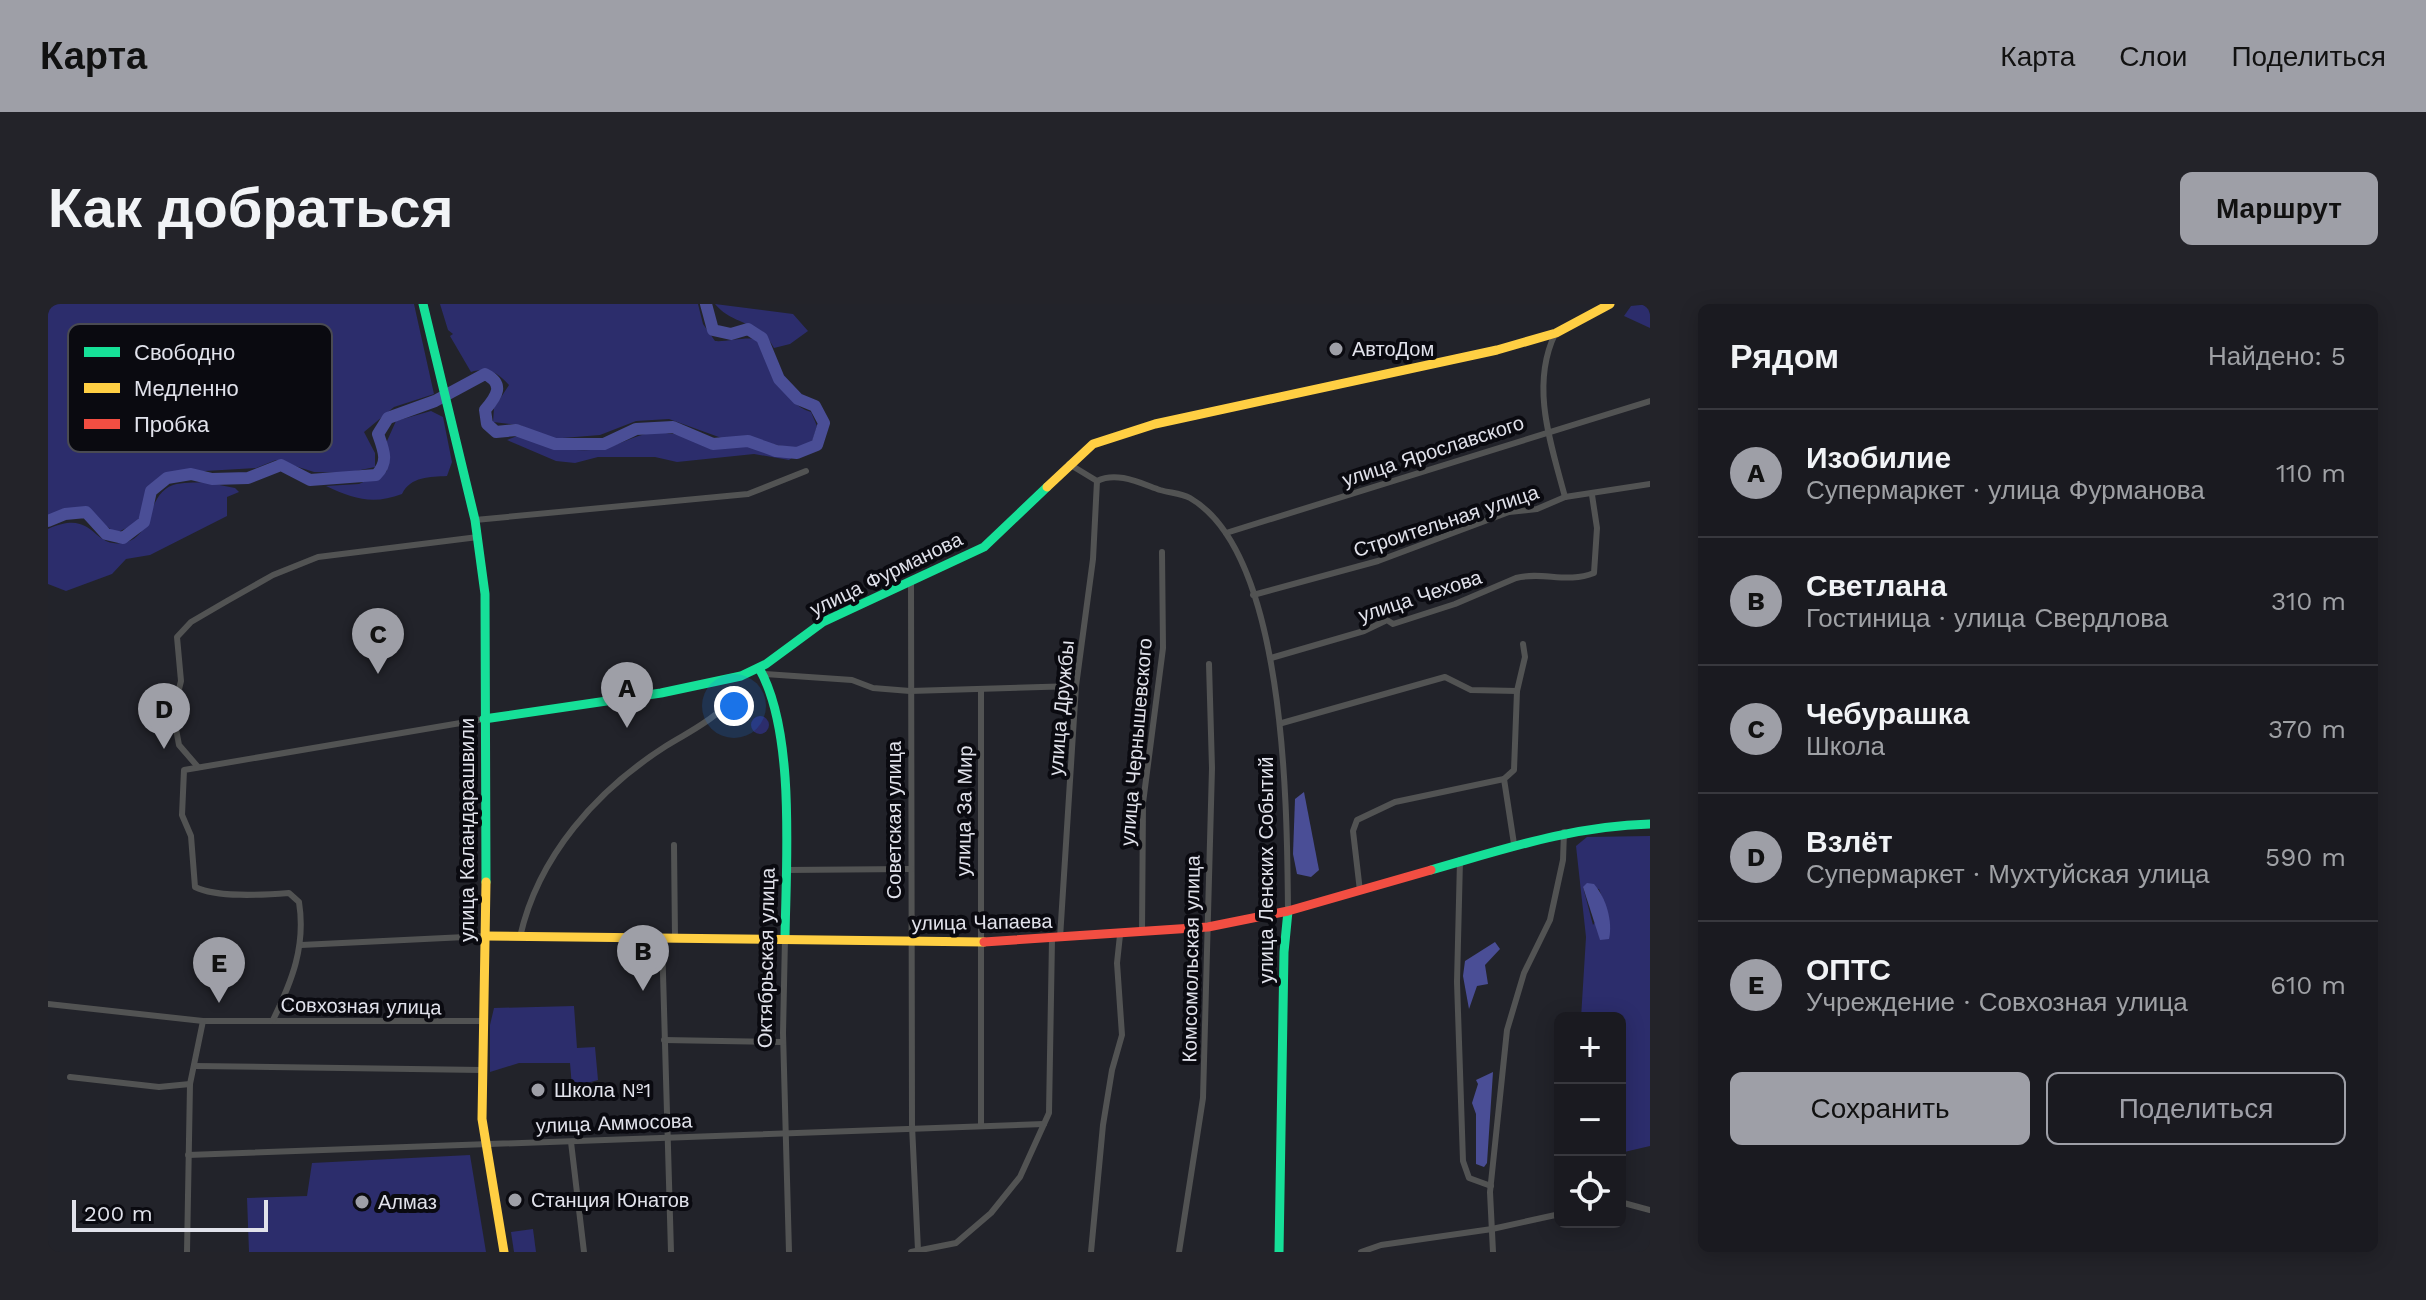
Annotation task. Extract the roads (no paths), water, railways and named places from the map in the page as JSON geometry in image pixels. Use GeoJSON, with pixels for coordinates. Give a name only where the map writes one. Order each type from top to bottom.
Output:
{"type":"FeatureCollection","features":[{"type":"Feature","properties":{"kind":"main road","name":"улица Каландарашвили"},"geometry":{"type":"LineString","coordinates":[[423,304],[475,520],[485,594],[486,936],[482,1119],[504,1252]]}},
{"type":"Feature","properties":{"kind":"main road","name":"улица Фурманова"},"geometry":{"type":"LineString","coordinates":[[484,719],[661,693],[762,671],[823,622],[963,559],[991,542],[1093,444],[1155,424],[1497,350],[1556,333],[1610,304]]}},
{"type":"Feature","properties":{"kind":"main road","name":"Октябрьская улица"},"geometry":{"type":"LineString","coordinates":[[762,671],[784,769],[785,938]]}},
{"type":"Feature","properties":{"kind":"main road","name":"улица Чапаева"},"geometry":{"type":"LineString","coordinates":[[486,936],[979,942],[1142,934],[1208,927],[1288,911],[1564,832],[1601,825],[1650,824]]}},
{"type":"Feature","properties":{"kind":"main road","name":"улица Ленских Событий"},"geometry":{"type":"LineString","coordinates":[[1279,1252],[1284,952],[1288,911]]}},
{"type":"Feature","properties":{"kind":"street"},"geometry":{"type":"LineString","coordinates":[[1556,333],[1545,355],[1542,377],[1547,431],[1565,497]]}},
{"type":"Feature","properties":{"kind":"street","name":"улица Ярославского"},"geometry":{"type":"LineString","coordinates":[[1226,533],[1650,401]]}},
{"type":"Feature","properties":{"kind":"street"},"geometry":{"type":"LineString","coordinates":[[1069,464],[1097,481]]}},
{"type":"Feature","properties":{"kind":"street"},"geometry":{"type":"LineString","coordinates":[[475,520],[748,494],[806,471]]}},
{"type":"Feature","properties":{"kind":"street","name":"улица Ленских Событий"},"geometry":{"type":"LineString","coordinates":[[1097,481],[1104,477],[1132,479],[1188,497],[1226,533],[1253,595],[1271,658],[1282,723],[1288,911]]}},
{"type":"Feature","properties":{"kind":"street","name":"улица Дружбы"},"geometry":{"type":"LineString","coordinates":[[914,1251],[956,1243],[991,1213],[1020,1177],[1049,1113],[1056,939],[1076,686],[1093,559],[1097,481]]}},
{"type":"Feature","properties":{"kind":"street","name":"Строительная улица"},"geometry":{"type":"LineString","coordinates":[[1253,595],[1378,561],[1509,512],[1537,509],[1565,497],[1592,495],[1631,484],[1650,484]]}},
{"type":"Feature","properties":{"kind":"street","name":"улица Чехова"},"geometry":{"type":"LineString","coordinates":[[1271,658],[1364,631],[1387,620],[1393,624],[1428,614],[1530,574],[1579,579],[1594,573],[1597,528],[1592,495]]}},
{"type":"Feature","properties":{"kind":"street"},"geometry":{"type":"LineString","coordinates":[[198,767],[179,745],[173,713],[181,681],[177,637],[191,622],[273,575],[318,557],[478,537]]}},
{"type":"Feature","properties":{"kind":"street","name":"улица Чернышевского"},"geometry":{"type":"LineString","coordinates":[[1142,934],[1143,803],[1163,648],[1162,552]]}},
{"type":"Feature","properties":{"kind":"street","name":"Советская улица"},"geometry":{"type":"LineString","coordinates":[[911,581],[914,1251]]}},
{"type":"Feature","properties":{"kind":"street"},"geometry":{"type":"LineString","coordinates":[[1360,891],[1353,831],[1357,820],[1395,802],[1504,779],[1514,770],[1517,691],[1525,657],[1523,644]]}},
{"type":"Feature","properties":{"kind":"street","name":"Комсомольская улица"},"geometry":{"type":"LineString","coordinates":[[1179,1252],[1203,1098],[1212,768],[1209,664]]}},
{"type":"Feature","properties":{"kind":"street"},"geometry":{"type":"LineString","coordinates":[[762,671],[852,680],[873,688],[910,691],[1076,686]]}},
{"type":"Feature","properties":{"kind":"street"},"geometry":{"type":"LineString","coordinates":[[1282,723],[1445,677],[1471,690],[1517,691]]}},
{"type":"Feature","properties":{"kind":"street","name":"улица За Мир"},"geometry":{"type":"LineString","coordinates":[[981,690],[981,1124]]}},
{"type":"Feature","properties":{"kind":"street"},"geometry":{"type":"LineString","coordinates":[[520,937],[531,899],[574,822],[664,747],[706,724],[722,709]]}},
{"type":"Feature","properties":{"kind":"street","name":"улица Фурманова"},"geometry":{"type":"LineString","coordinates":[[301,945],[299,902],[289,893],[250,895],[204,891],[195,887],[191,836],[182,815],[184,770],[484,719]]}},
{"type":"Feature","properties":{"kind":"street"},"geometry":{"type":"LineString","coordinates":[[1504,779],[1514,844]]}},
{"type":"Feature","properties":{"kind":"street"},"geometry":{"type":"LineString","coordinates":[[1493,1252],[1491,1186],[1507,1030],[1524,973],[1550,920],[1563,860],[1564,832]]}},
{"type":"Feature","properties":{"kind":"street"},"geometry":{"type":"LineString","coordinates":[[674,845],[675,939]]}},
{"type":"Feature","properties":{"kind":"street"},"geometry":{"type":"LineString","coordinates":[[1460,860],[1457,982],[1463,1161],[1469,1178],[1491,1186]]}},
{"type":"Feature","properties":{"kind":"street"},"geometry":{"type":"LineString","coordinates":[[785,870],[911,869]]}},
{"type":"Feature","properties":{"kind":"street"},"geometry":{"type":"LineString","coordinates":[[1091,1252],[1103,1125],[1122,1035],[1117,963],[1120,935]]}},
{"type":"Feature","properties":{"kind":"street","name":"улица Чапаева"},"geometry":{"type":"LineString","coordinates":[[301,945],[486,936]]}},
{"type":"Feature","properties":{"kind":"street","name":"Октябрьская улица"},"geometry":{"type":"LineString","coordinates":[[785,938],[783,1042],[789,1252]]}},
{"type":"Feature","properties":{"kind":"street"},"geometry":{"type":"LineString","coordinates":[[662,939],[671,1252]]}},
{"type":"Feature","properties":{"kind":"street"},"geometry":{"type":"LineString","coordinates":[[273,1020],[292,980],[301,945]]}},
{"type":"Feature","properties":{"kind":"street","name":"Совхозная улица"},"geometry":{"type":"LineString","coordinates":[[48,1004],[203,1021],[483,1021]]}},
{"type":"Feature","properties":{"kind":"street"},"geometry":{"type":"LineString","coordinates":[[187,1252],[190,1084],[203,1021]]}},
{"type":"Feature","properties":{"kind":"street"},"geometry":{"type":"LineString","coordinates":[[664,1040],[783,1042]]}},
{"type":"Feature","properties":{"kind":"street"},"geometry":{"type":"LineString","coordinates":[[194,1066],[482,1070]]}},
{"type":"Feature","properties":{"kind":"street"},"geometry":{"type":"LineString","coordinates":[[70,1077],[133,1085],[190,1084]]}},
{"type":"Feature","properties":{"kind":"street","name":"улица Аммосова"},"geometry":{"type":"LineString","coordinates":[[188,1155],[487,1147],[492,1141],[571,1142],[912,1126],[1044,1124]]}},
{"type":"Feature","properties":{"kind":"street"},"geometry":{"type":"LineString","coordinates":[[571,1142],[584,1252]]}},
{"type":"Feature","properties":{"kind":"street"},"geometry":{"type":"LineString","coordinates":[[1626,1203],[1642,1205],[1650,1210]]}},
{"type":"Feature","properties":{"kind":"street"},"geometry":{"type":"LineString","coordinates":[[1361,1252],[1381,1245],[1492,1229],[1554,1215]]}},
{"type":"Feature","properties":{"kind":"waterway"},"geometry":{"type":"LineString","coordinates":[[48,521],[65,514],[86,512],[106,534],[123,538],[144,522],[151,491],[167,478],[191,474],[212,479],[248,478],[281,465],[310,480],[376,475],[384,461],[378,434],[388,418],[435,401],[485,374],[497,386],[496,395],[485,410],[487,424],[496,432],[516,430],[555,444],[604,444],[636,429],[673,427],[713,444],[748,441],[776,451],[797,453],[817,445],[824,423],[815,406],[798,399],[779,379],[762,338],[748,329],[731,334],[713,330],[706,304]]}},
{"type":"Feature","properties":{"kind":"place","name":"АвтоДом"},"geometry":{"type":"Point","coordinates":[1336,349]}},
{"type":"Feature","properties":{"kind":"place","name":"Чебурашка"},"geometry":{"type":"Point","coordinates":[378,674]}},
{"type":"Feature","properties":{"kind":"place","name":"Изобилие"},"geometry":{"type":"Point","coordinates":[627,728]}},
{"type":"Feature","properties":{"kind":"place","name":"Взлёт"},"geometry":{"type":"Point","coordinates":[164,749]}},
{"type":"Feature","properties":{"kind":"place","name":"Светлана"},"geometry":{"type":"Point","coordinates":[643,991]}},
{"type":"Feature","properties":{"kind":"place","name":"ОПТС"},"geometry":{"type":"Point","coordinates":[219,1003]}},
{"type":"Feature","properties":{"kind":"place","name":"Школа №1"},"geometry":{"type":"Point","coordinates":[538,1090]}},
{"type":"Feature","properties":{"kind":"place","name":"Станция Юнатов"},"geometry":{"type":"Point","coordinates":[515,1200]}},
{"type":"Feature","properties":{"kind":"place","name":"Алмаз"},"geometry":{"type":"Point","coordinates":[362,1202]}}]}
